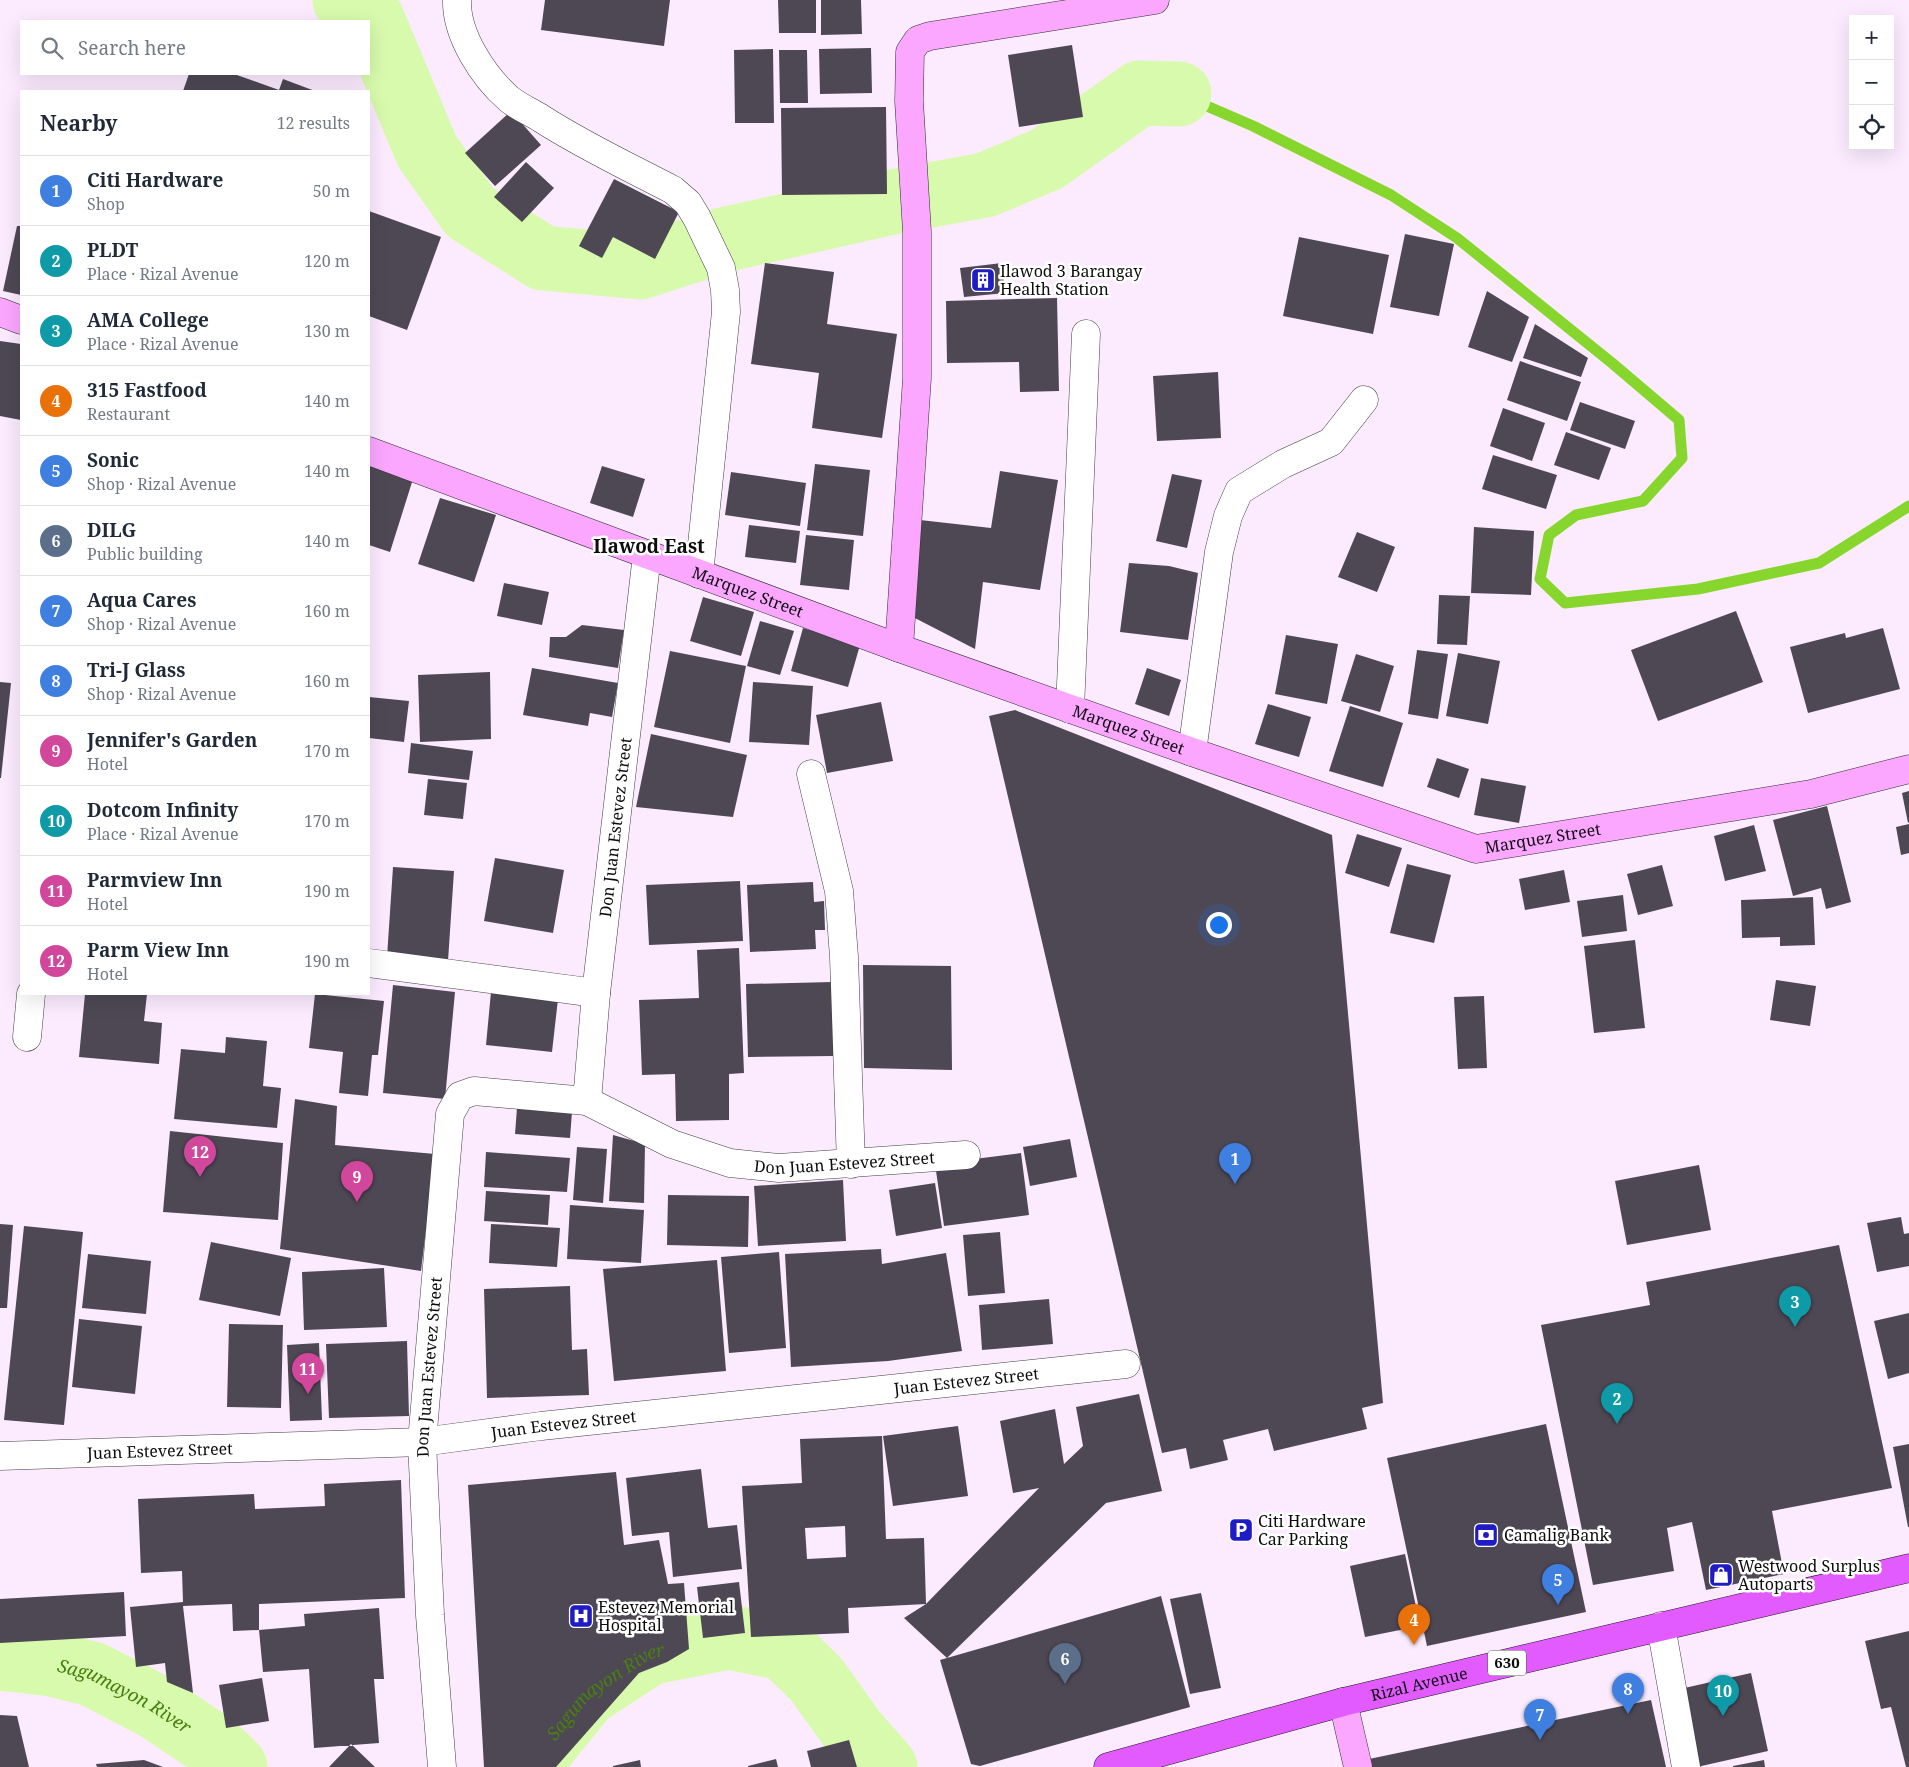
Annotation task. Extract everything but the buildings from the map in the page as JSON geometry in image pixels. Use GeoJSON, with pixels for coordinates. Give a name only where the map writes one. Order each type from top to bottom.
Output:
{"type":"FeatureCollection","features":[{"type":"Feature","properties":{"kind":"main road","name":"Rizal Avenue"},"geometry":{"type":"LineString","coordinates":[[1108,1767],[1344,1702],[1909,1568]]}},
{"type":"Feature","properties":{"kind":"street"},"geometry":{"type":"LineString","coordinates":[[457,0],[456,15],[468,44],[483,70],[509,99],[565,134],[673,190],[688,203],[721,268],[726,312],[699,574]]}},
{"type":"Feature","properties":{"kind":"street"},"geometry":{"type":"LineString","coordinates":[[899,648],[917,378],[917,232],[915,166],[909,101],[910,52],[918,40],[1155,0]]}},
{"type":"Feature","properties":{"kind":"street"},"geometry":{"type":"LineString","coordinates":[[0,312],[20,320]]}},
{"type":"Feature","properties":{"kind":"street"},"geometry":{"type":"LineString","coordinates":[[1070,709],[1086,334]]}},
{"type":"Feature","properties":{"kind":"street"},"geometry":{"type":"LineString","coordinates":[[1192,752],[1219,552],[1228,516],[1239,492],[1283,464],[1331,442],[1364,400]]}},
{"type":"Feature","properties":{"kind":"street","name":"Marquez Street"},"geometry":{"type":"LineString","coordinates":[[370,450],[899,648],[1192,752],[1476,849],[1811,794],[1909,769]]}},
{"type":"Feature","properties":{"kind":"street","name":"Don Juan Estevez Street"},"geometry":{"type":"LineString","coordinates":[[587,1101],[596,993],[648,555]]}},
{"type":"Feature","properties":{"kind":"street"},"geometry":{"type":"LineString","coordinates":[[811,774],[839,891],[844,957],[851,1164]]}},
{"type":"Feature","properties":{"kind":"street"},"geometry":{"type":"LineString","coordinates":[[370,963],[596,993]]}},
{"type":"Feature","properties":{"kind":"street"},"geometry":{"type":"LineString","coordinates":[[26,1037],[31,995]]}},
{"type":"Feature","properties":{"kind":"street","name":"Don Juan Estevez Street"},"geometry":{"type":"LineString","coordinates":[[442,1767],[430,1615],[422,1442],[450,1114],[460,1096],[474,1090],[587,1101],[672,1144],[730,1163],[780,1168],[966,1155]]}},
{"type":"Feature","properties":{"kind":"street","name":"Juan Estevez Street"},"geometry":{"type":"LineString","coordinates":[[0,1456],[422,1442],[551,1425],[1126,1364]]}},
{"type":"Feature","properties":{"kind":"street"},"geometry":{"type":"LineString","coordinates":[[1661,1626],[1686,1767]]}},
{"type":"Feature","properties":{"kind":"street"},"geometry":{"type":"LineString","coordinates":[[1344,1702],[1358,1767]]}},
{"type":"Feature","properties":{"kind":"waterway"},"geometry":{"type":"LineString","coordinates":[[345,0],[372,19],[427,151],[470,212],[543,258],[640,267],[723,240],[897,201],[985,185],[1047,159],[1140,93],[1179,94]]}},
{"type":"Feature","properties":{"kind":"waterway"},"geometry":{"type":"LineString","coordinates":[[1179,94],[1253,126],[1391,195],[1457,238],[1612,363],[1679,420],[1682,458],[1643,501],[1576,515],[1549,535],[1540,579],[1565,603],[1698,589],[1819,563],[1909,506]]}},
{"type":"Feature","properties":{"kind":"waterway","name":"Sagumayon River"},"geometry":{"type":"LineString","coordinates":[[527,1767],[586,1694],[649,1653],[729,1637],[784,1648],[816,1679],[854,1732],[885,1767]]}},
{"type":"Feature","properties":{"kind":"waterway","name":"Sagumayon River"},"geometry":{"type":"LineString","coordinates":[[0,1658],[52,1664],[92,1674],[154,1706],[211,1744],[235,1767]]}},
{"type":"Feature","properties":{"kind":"place","name":"Ilawod 3 Barangay Health Station"},"geometry":{"type":"Point","coordinates":[983,280]}},
{"type":"Feature","properties":{"kind":"place","name":"Parm View Inn"},"geometry":{"type":"Point","coordinates":[200,1177]}},
{"type":"Feature","properties":{"kind":"place","name":"Citi Hardware"},"geometry":{"type":"Point","coordinates":[1235,1184]}},
{"type":"Feature","properties":{"kind":"place","name":"Jennifer's Garden"},"geometry":{"type":"Point","coordinates":[357,1202]}},
{"type":"Feature","properties":{"kind":"place","name":"AMA College"},"geometry":{"type":"Point","coordinates":[1795,1327]}},
{"type":"Feature","properties":{"kind":"place","name":"Parmview Inn"},"geometry":{"type":"Point","coordinates":[308,1394]}},
{"type":"Feature","properties":{"kind":"place","name":"PLDT"},"geometry":{"type":"Point","coordinates":[1617,1424]}},
{"type":"Feature","properties":{"kind":"place","name":"Citi Hardware Car Parking"},"geometry":{"type":"Point","coordinates":[1241,1530]}},
{"type":"Feature","properties":{"kind":"place","name":"Camalig Bank"},"geometry":{"type":"Point","coordinates":[1486,1535]}},
{"type":"Feature","properties":{"kind":"place","name":"Westwood Surplus Autoparts"},"geometry":{"type":"Point","coordinates":[1721,1575]}},
{"type":"Feature","properties":{"kind":"place","name":"Sonic"},"geometry":{"type":"Point","coordinates":[1558,1605]}},
{"type":"Feature","properties":{"kind":"place","name":"Estevez Memorial Hospital"},"geometry":{"type":"Point","coordinates":[581,1616]}},
{"type":"Feature","properties":{"kind":"place","name":"315 Fastfood"},"geometry":{"type":"Point","coordinates":[1414,1645]}},
{"type":"Feature","properties":{"kind":"place","name":"DILG"},"geometry":{"type":"Point","coordinates":[1065,1684]}},
{"type":"Feature","properties":{"kind":"place","name":"Tri-J Glass"},"geometry":{"type":"Point","coordinates":[1628,1714]}},
{"type":"Feature","properties":{"kind":"place","name":"Dotcom Infinity"},"geometry":{"type":"Point","coordinates":[1723,1716]}},
{"type":"Feature","properties":{"kind":"place","name":"Aqua Cares"},"geometry":{"type":"Point","coordinates":[1540,1740]}},
{"type":"Feature","properties":{"kind":"district","name":"Ilawod East"},"geometry":{"type":"Point","coordinates":[649,546]}}]}
